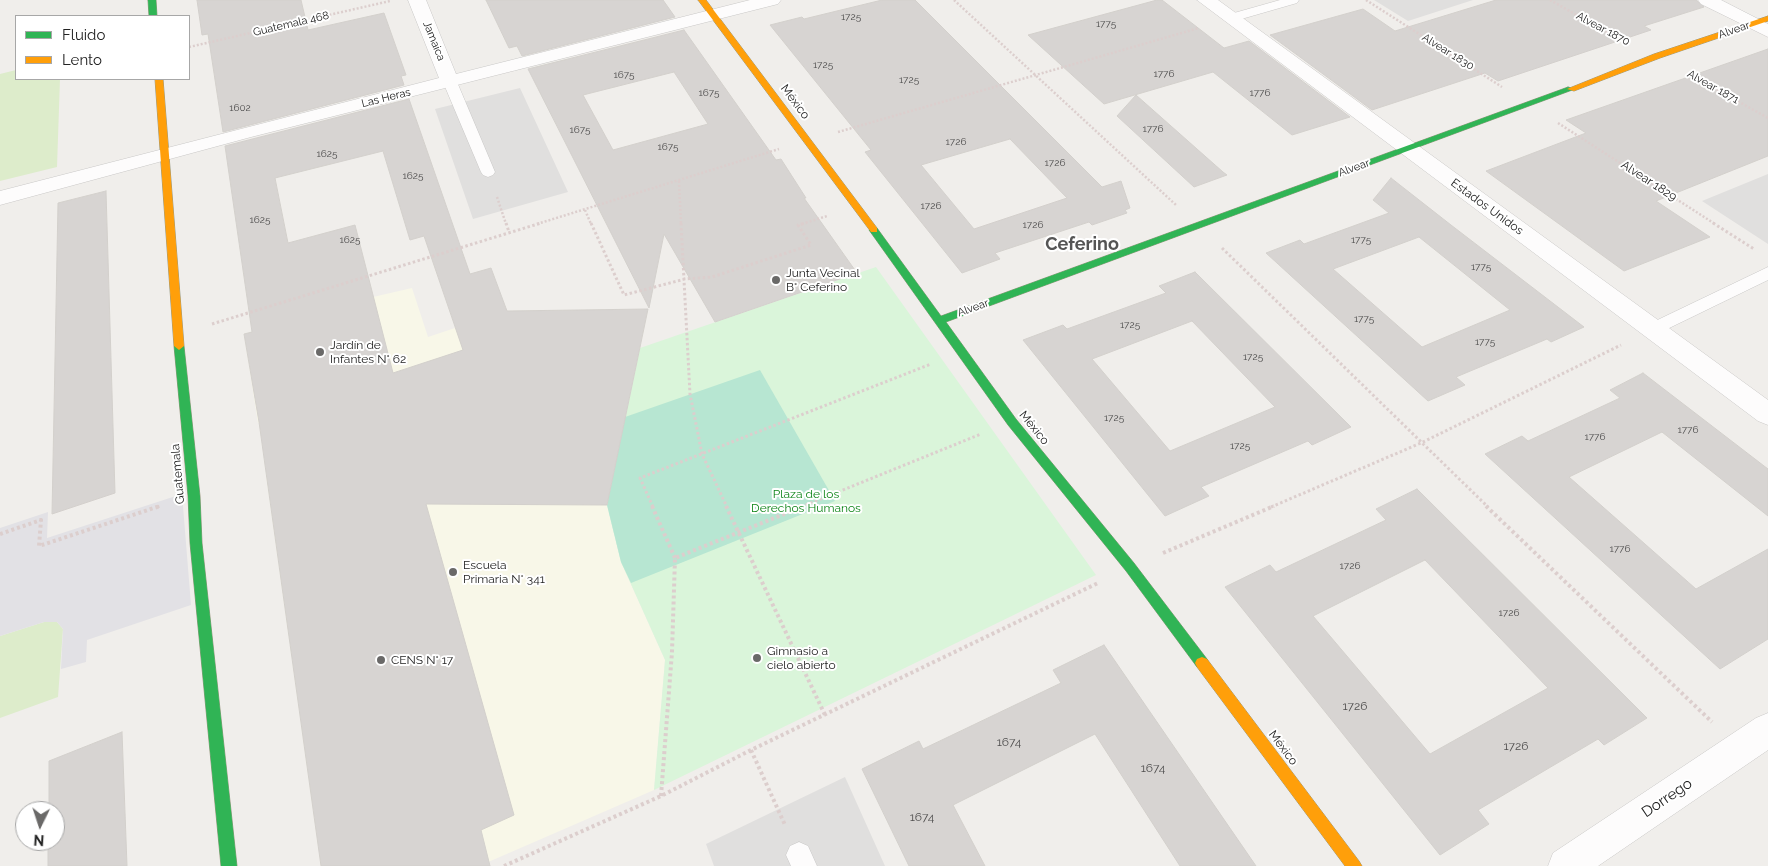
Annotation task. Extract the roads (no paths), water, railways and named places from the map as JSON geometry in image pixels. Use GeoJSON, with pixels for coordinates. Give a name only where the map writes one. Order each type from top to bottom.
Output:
{"type":"FeatureCollection","features":[{"type":"Feature","properties":{"kind":"street"},"geometry":{"type":"LineString","coordinates":[[152,0],[153,15]]}},
{"type":"Feature","properties":{"kind":"street","name":"Jamaica"},"geometry":{"type":"LineString","coordinates":[[417,0],[450,82]]}},
{"type":"Feature","properties":{"kind":"street","name":"Las Heras"},"geometry":{"type":"LineString","coordinates":[[0,198],[166,153],[450,82],[707,7],[772,0]]}},
{"type":"Feature","properties":{"kind":"street","name":"Estados Unidos"},"geometry":{"type":"LineString","coordinates":[[1206,0],[1768,414]]}},
{"type":"Feature","properties":{"kind":"street"},"geometry":{"type":"LineString","coordinates":[[1707,0],[1763,24]]}},
{"type":"Feature","properties":{"kind":"street","name":"México"},"geometry":{"type":"LineString","coordinates":[[707,7],[858,207],[1012,422],[1130,567],[1354,866]]}},
{"type":"Feature","properties":{"kind":"street","name":"Alvear"},"geometry":{"type":"LineString","coordinates":[[940,320],[1530,105],[1658,56],[1763,24]]}},
{"type":"Feature","properties":{"kind":"street","name":"Guatemala"},"geometry":{"type":"LineString","coordinates":[[159,80],[178,334],[194,496],[196,543],[229,866]]}},
{"type":"Feature","properties":{"kind":"street","name":"Dorrego"},"geometry":{"type":"LineString","coordinates":[[1566,866],[1754,739]]}},
{"type":"Feature","properties":{"kind":"lane"},"geometry":{"type":"LineString","coordinates":[[1231,18],[1293,0]]}},
{"type":"Feature","properties":{"kind":"lane"},"geometry":{"type":"LineString","coordinates":[[450,82],[488,172]]}},
{"type":"Feature","properties":{"kind":"lane"},"geometry":{"type":"LineString","coordinates":[[1653,329],[1768,273]]}},
{"type":"Feature","properties":{"kind":"place","name":"Junta Vecinal B° Ceferino"},"geometry":{"type":"Point","coordinates":[776,280]}},
{"type":"Feature","properties":{"kind":"place","name":"Jardín de Infantes N° 62"},"geometry":{"type":"Point","coordinates":[320,352]}},
{"type":"Feature","properties":{"kind":"place","name":"Escuela Primaria N° 341"},"geometry":{"type":"Point","coordinates":[453,572]}},
{"type":"Feature","properties":{"kind":"place","name":"Gimnasio a cielo abierto"},"geometry":{"type":"Point","coordinates":[757,658]}},
{"type":"Feature","properties":{"kind":"place","name":"CENS N° 17"},"geometry":{"type":"Point","coordinates":[381,660]}},
{"type":"Feature","properties":{"kind":"district","name":"Ceferino"},"geometry":{"type":"Point","coordinates":[1082,245]}},
{"type":"Feature","properties":{"kind":"park label","name":"Plaza de los Derechos Humanos"},"geometry":{"type":"Point","coordinates":[806,501]}}]}
